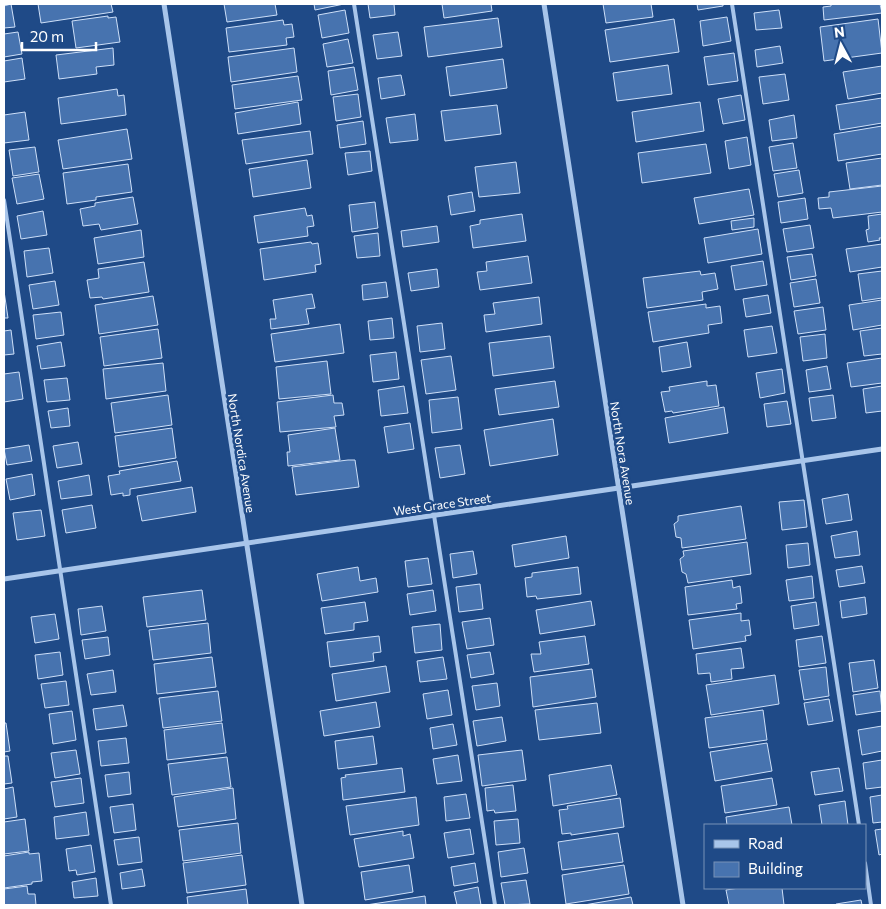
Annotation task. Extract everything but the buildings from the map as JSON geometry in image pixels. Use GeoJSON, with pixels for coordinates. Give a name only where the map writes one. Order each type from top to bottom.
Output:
{"type":"FeatureCollection","features":[{"type":"Feature","properties":{"kind":"street","name":"North Nordica Avenue"},"geometry":{"type":"LineString","coordinates":[[164,4],[302,905]]}},
{"type":"Feature","properties":{"kind":"street","name":"North Nora Avenue"},"geometry":{"type":"LineString","coordinates":[[544,4],[683,905]]}},
{"type":"Feature","properties":{"kind":"street","name":"West Grace Street"},"geometry":{"type":"LineString","coordinates":[[4,579],[882,449]]}},
{"type":"Feature","properties":{"kind":"lane"},"geometry":{"type":"LineString","coordinates":[[354,4],[495,905]]}},
{"type":"Feature","properties":{"kind":"lane"},"geometry":{"type":"LineString","coordinates":[[732,4],[859,824]]}},
{"type":"Feature","properties":{"kind":"lane"},"geometry":{"type":"LineString","coordinates":[[4,200],[111,905]]}},
{"type":"Feature","properties":{"kind":"lane"},"geometry":{"type":"LineString","coordinates":[[866,870],[871,905]]}}]}
